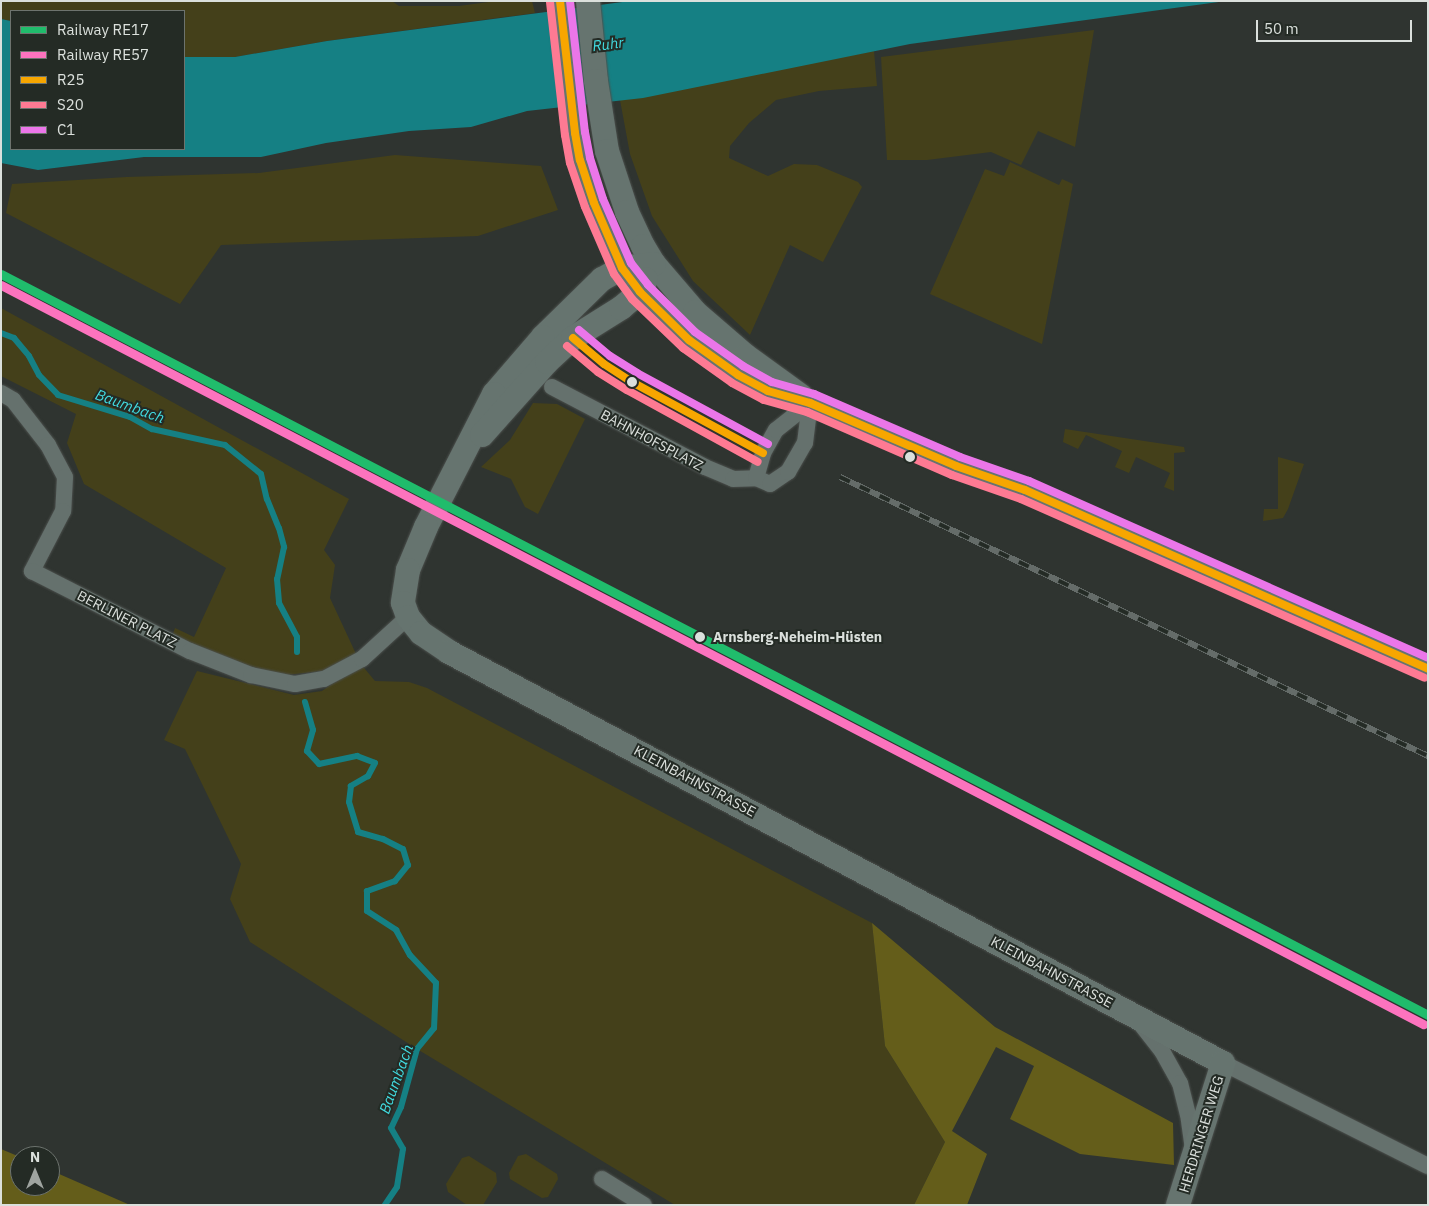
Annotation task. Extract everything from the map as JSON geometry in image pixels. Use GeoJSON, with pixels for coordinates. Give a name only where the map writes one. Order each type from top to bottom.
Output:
{"type":"FeatureCollection","features":[{"type":"Feature","properties":{"kind":"main road"},"geometry":{"type":"LineString","coordinates":[[560,1],[580,160],[594,203],[618,259],[640,292],[689,340],[738,375],[768,391],[810,403],[947,462],[1025,490],[1428,669]]}},
{"type":"Feature","properties":{"kind":"main road"},"geometry":{"type":"LineString","coordinates":[[588,1],[596,81],[607,151],[627,212],[648,255],[682,298],[720,336],[810,403]]}},
{"type":"Feature","properties":{"kind":"main road"},"geometry":{"type":"LineString","coordinates":[[408,617],[403,602],[408,570],[426,527],[486,408],[515,368],[598,283],[618,259],[648,255]]}},
{"type":"Feature","properties":{"kind":"main road"},"geometry":{"type":"LineString","coordinates":[[459,462],[547,362],[573,338],[621,308],[640,292],[648,255]]}},
{"type":"Feature","properties":{"kind":"main road","name":"KLEINBAHNSTRASSE"},"geometry":{"type":"LineString","coordinates":[[408,617],[422,633],[449,652],[1135,1018],[1223,1063]]}},
{"type":"Feature","properties":{"kind":"main road","name":"HERDRINGER WEG"},"geometry":{"type":"LineString","coordinates":[[1178,1205],[1223,1063]]}},
{"type":"Feature","properties":{"kind":"street","name":"BAHNHOFSPLATZ"},"geometry":{"type":"LineString","coordinates":[[552,387],[705,468],[733,479],[763,481]]}},
{"type":"Feature","properties":{"kind":"street","name":"BERLINER PLATZ"},"geometry":{"type":"LineString","coordinates":[[1,394],[13,400],[48,445],[65,476],[63,511],[32,571],[190,651],[251,675],[295,684],[324,679],[362,660],[408,617]]}},
{"type":"Feature","properties":{"kind":"street"},"geometry":{"type":"LineString","coordinates":[[810,403],[806,443],[788,472],[763,481],[763,453],[776,430],[810,403]]}},
{"type":"Feature","properties":{"kind":"street","name":"KLEINBAHNSTRASSE"},"geometry":{"type":"LineString","coordinates":[[1135,1018],[1162,1051],[1180,1083],[1188,1114],[1194,1156]]}},
{"type":"Feature","properties":{"kind":"street","name":"KLEINBAHNSTRASSE"},"geometry":{"type":"LineString","coordinates":[[1223,1063],[1428,1166]]}},
{"type":"Feature","properties":{"kind":"street"},"geometry":{"type":"LineString","coordinates":[[602,1179],[644,1205]]}},
{"type":"Feature","properties":{"kind":"shaded area"},"geometry":{"type":"Polygon","coordinates":[[[1,1],[392,1],[399,6],[459,6],[496,1],[532,1],[535,13],[327,41],[235,57],[185,57],[185,10],[10,10],[10,21],[1,19],[1,1]]]}},
{"type":"Feature","properties":{"kind":"shaded area"},"geometry":{"type":"Polygon","coordinates":[[[1094,30],[1075,147],[1038,131],[1021,165],[991,152],[927,160],[887,160],[881,57],[1094,30]]]}},
{"type":"Feature","properties":{"kind":"shaded area"},"geometry":{"type":"Polygon","coordinates":[[[874,51],[877,86],[819,91],[776,100],[749,123],[730,146],[729,158],[768,176],[794,164],[817,165],[858,182],[862,187],[823,262],[790,245],[750,335],[693,281],[652,216],[630,154],[620,100],[874,51]]]}},
{"type":"Feature","properties":{"kind":"shaded area"},"geometry":{"type":"Polygon","coordinates":[[[395,155],[541,166],[558,210],[478,236],[221,245],[180,304],[6,213],[12,184],[127,177],[259,173],[395,155]]]}},
{"type":"Feature","properties":{"kind":"shaded area"},"geometry":{"type":"Polygon","coordinates":[[[1010,162],[1059,185],[1062,179],[1073,184],[1042,344],[930,294],[985,169],[1004,176],[1010,162]]]}},
{"type":"Feature","properties":{"kind":"shaded area"},"geometry":{"type":"Polygon","coordinates":[[[1,308],[349,499],[324,550],[335,565],[330,598],[357,656],[322,671],[286,675],[254,670],[171,639],[175,628],[194,637],[226,568],[84,484],[67,443],[76,414],[1,376],[1,308]]]}},
{"type":"Feature","properties":{"kind":"shaded area"},"geometry":{"type":"Polygon","coordinates":[[[533,403],[557,404],[585,419],[538,514],[525,507],[511,479],[481,467],[510,440],[533,403]]]}},
{"type":"Feature","properties":{"kind":"shaded area"},"geometry":{"type":"Polygon","coordinates":[[[1065,429],[1184,447],[1185,452],[1174,453],[1174,491],[1164,487],[1170,473],[1136,457],[1129,473],[1115,467],[1122,451],[1086,435],[1078,449],[1063,442],[1065,429]]]}},
{"type":"Feature","properties":{"kind":"shaded area"},"geometry":{"type":"Polygon","coordinates":[[[1278,457],[1304,464],[1283,518],[1263,521],[1264,509],[1278,509],[1278,457]]]}},
{"type":"Feature","properties":{"kind":"shaded area"},"geometry":{"type":"Polygon","coordinates":[[[360,663],[375,681],[409,682],[427,688],[872,923],[885,1046],[945,1142],[914,1205],[675,1205],[417,1049],[250,942],[230,899],[241,864],[185,749],[164,740],[197,671],[294,695],[322,691],[360,663]]]}},
{"type":"Feature","properties":{"kind":"shaded area"},"geometry":{"type":"Polygon","coordinates":[[[872,923],[995,1027],[1173,1123],[1174,1165],[1080,1154],[1010,1119],[1034,1066],[996,1047],[952,1131],[987,1154],[967,1205],[914,1205],[945,1142],[885,1046],[872,923]]]}},
{"type":"Feature","properties":{"kind":"shaded area"},"geometry":{"type":"Polygon","coordinates":[[[1,1149],[10,1153],[10,1196],[60,1196],[60,1174],[130,1205],[1,1205],[1,1149]]]}},
{"type":"Feature","properties":{"kind":"shaded area"},"geometry":{"type":"Polygon","coordinates":[[[526,1154],[557,1174],[558,1179],[548,1197],[542,1198],[510,1179],[509,1173],[518,1156],[526,1154]]]}},
{"type":"Feature","properties":{"kind":"shaded area"},"geometry":{"type":"Polygon","coordinates":[[[469,1156],[496,1173],[497,1182],[483,1205],[467,1205],[448,1192],[446,1184],[462,1158],[469,1156]]]}},
{"type":"Feature","properties":{"kind":"water","name":"Ruhr"},"geometry":{"type":"Polygon","coordinates":[[[630,1],[1226,1],[910,44],[643,98],[527,111],[471,127],[409,131],[326,143],[261,157],[144,157],[38,170],[1,163],[1,19],[10,21],[10,150],[185,150],[185,57],[235,57],[327,41],[630,1]]]}},
{"type":"Feature","properties":{"kind":"waterway","name":"Baumbach"},"geometry":{"type":"LineString","coordinates":[[1,333],[14,338],[29,356],[39,375],[58,395],[130,417],[152,429],[225,445],[261,474],[267,499],[279,528],[284,547],[277,579],[279,603],[297,637],[297,652]]}},
{"type":"Feature","properties":{"kind":"waterway","name":"Baumbach"},"geometry":{"type":"LineString","coordinates":[[305,702],[313,730],[307,751],[319,764],[357,756],[375,763],[368,776],[351,786],[349,802],[358,832],[383,839],[403,849],[408,865],[395,881],[367,891],[367,911],[396,930],[410,955],[436,983],[434,1028],[417,1049],[401,1107],[391,1128],[403,1149],[397,1187],[385,1205]]}},
{"type":"Feature","properties":{"kind":"railway"},"geometry":{"type":"LineString","coordinates":[[840,477],[1428,756]]}},
{"type":"Feature","properties":{"kind":"rail line","name":"RE17"},"geometry":{"type":"LineString","coordinates":[[1,274],[1428,1015]]}},
{"type":"Feature","properties":{"kind":"rail line","name":"RE57"},"geometry":{"type":"LineString","coordinates":[[1,285],[1423,1024]]}},
{"type":"Feature","properties":{"kind":"transit line","name":"R25"},"geometry":{"type":"LineString","coordinates":[[560,1],[575,133],[580,160],[594,203],[622,268],[640,292],[689,340],[738,375],[768,391],[810,403],[956,466],[1025,490],[1428,669]]}},
{"type":"Feature","properties":{"kind":"transit line","name":"C1"},"geometry":{"type":"LineString","coordinates":[[570,1],[585,132],[590,158],[603,199],[631,263],[648,285],[695,332],[743,366],[772,382],[814,394],[960,457],[1029,481],[1428,658]]}},
{"type":"Feature","properties":{"kind":"transit line","name":"S20"},"geometry":{"type":"LineString","coordinates":[[550,2],[565,135],[570,163],[585,207],[614,274],[632,299],[683,348],[732,383],[764,400],[807,412],[952,475],[1021,499],[1424,678]]}},
{"type":"Feature","properties":{"kind":"transit line","name":"C1"},"geometry":{"type":"LineString","coordinates":[[579,330],[610,356],[637,373],[768,444]]}},
{"type":"Feature","properties":{"kind":"transit line","name":"R25"},"geometry":{"type":"LineString","coordinates":[[573,338],[604,364],[632,382],[763,453]]}},
{"type":"Feature","properties":{"kind":"transit line","name":"S20"},"geometry":{"type":"LineString","coordinates":[[567,346],[598,372],[627,390],[758,462]]}},
{"type":"Feature","properties":{"kind":"place","name":"Arnsberg-Neheim-Hüsten"},"geometry":{"type":"Point","coordinates":[700,637]}}]}
